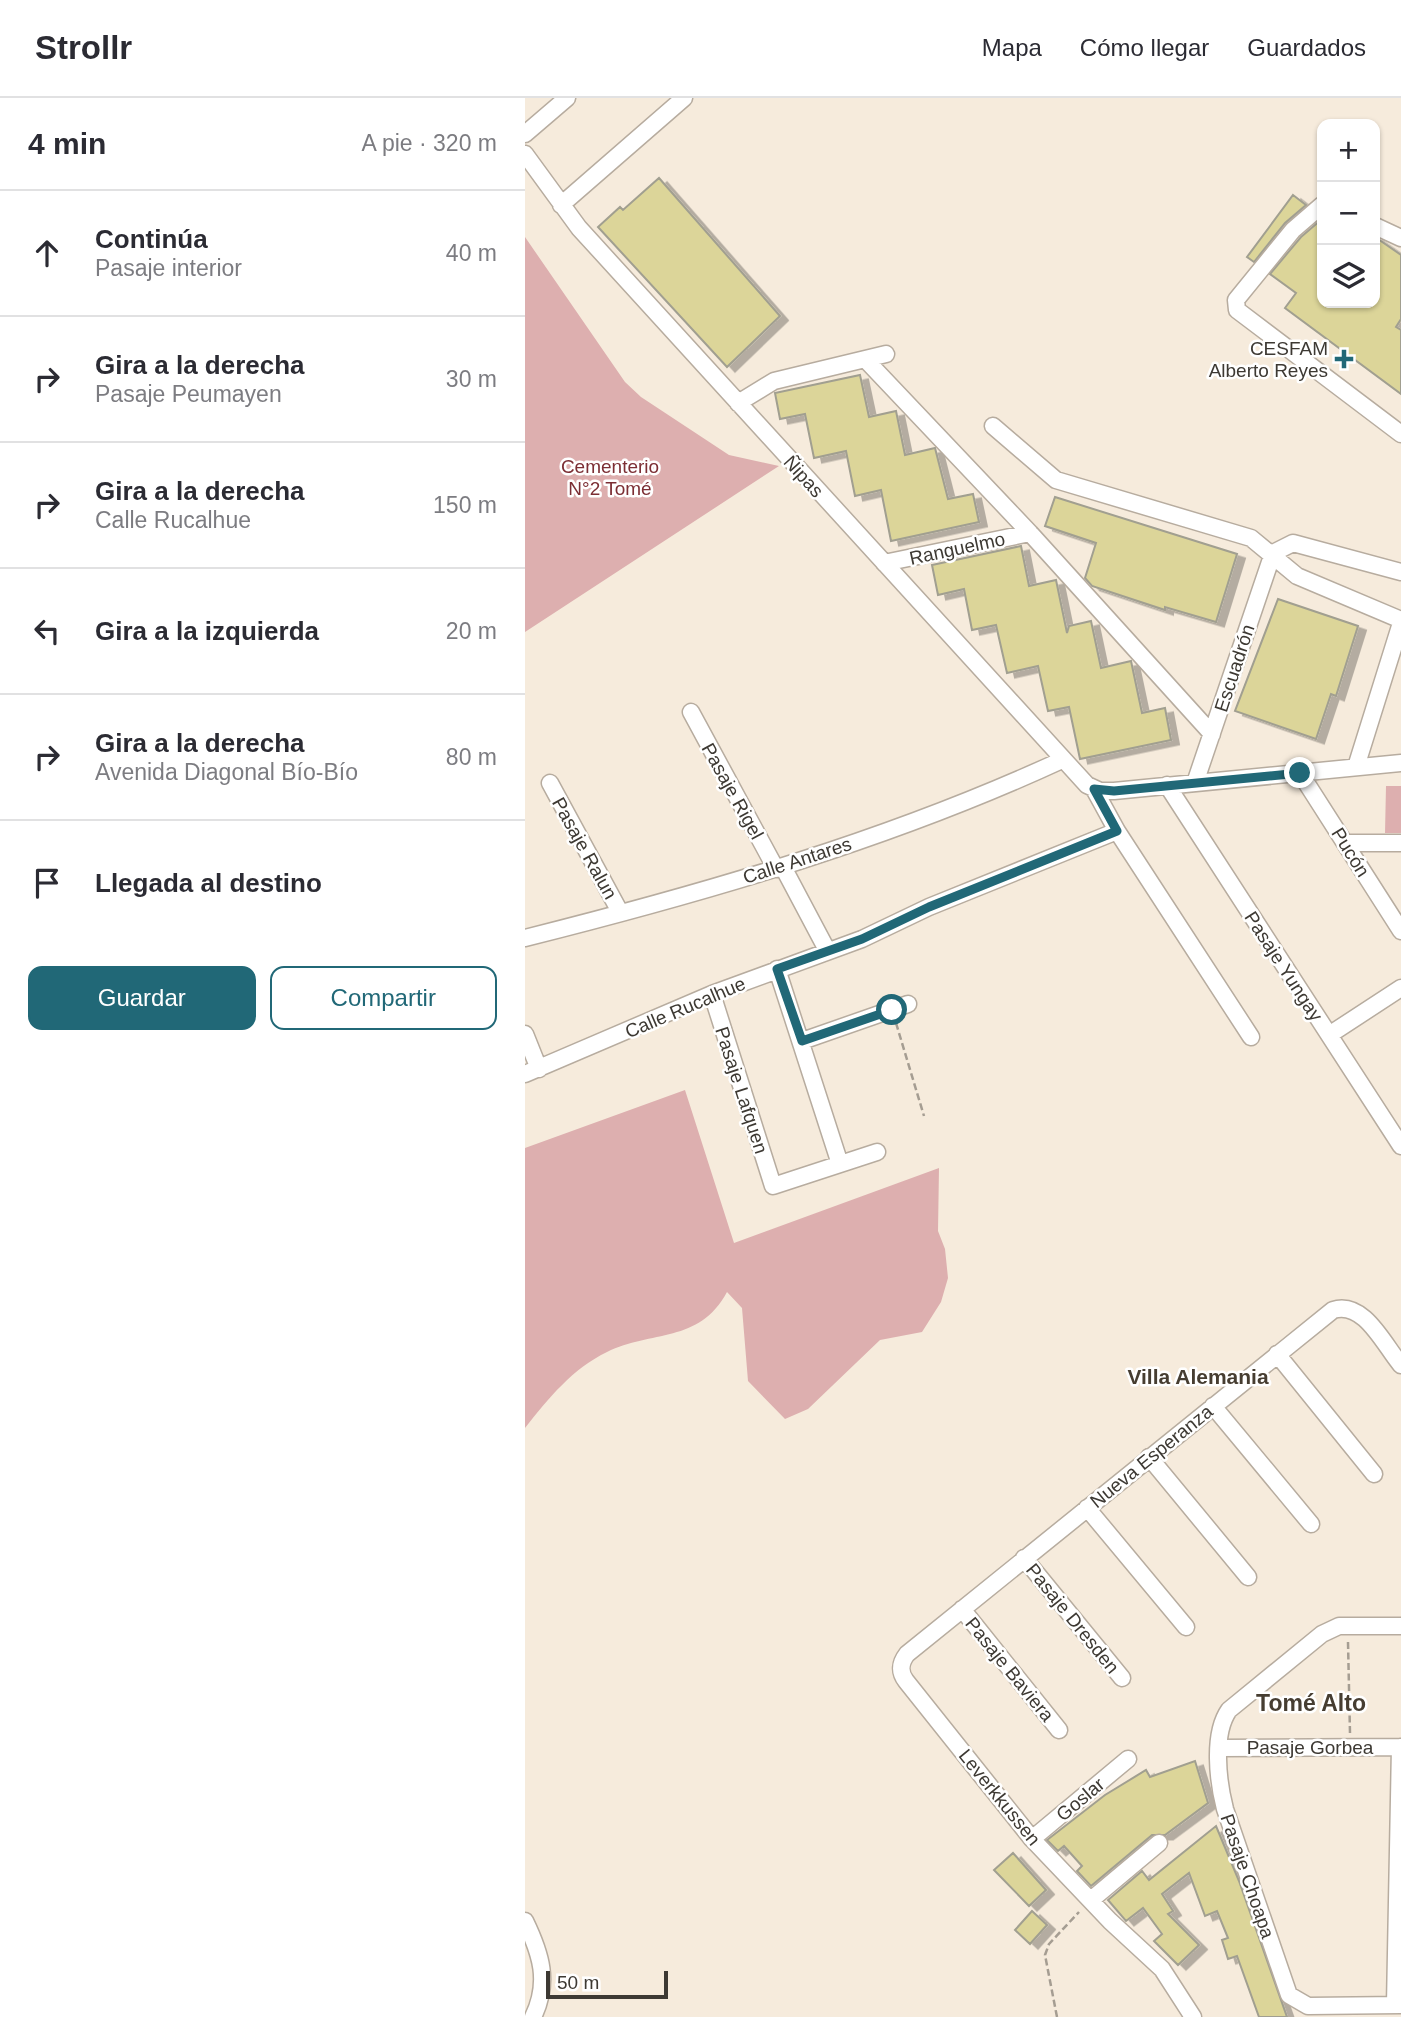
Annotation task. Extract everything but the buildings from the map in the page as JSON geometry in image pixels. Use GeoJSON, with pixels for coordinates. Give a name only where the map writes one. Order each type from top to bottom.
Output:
{"type":"FeatureCollection","features":[{"type":"Feature","properties":{"kind":"street"},"geometry":{"type":"LineString","coordinates":[[525,134],[567,98]]}},
{"type":"Feature","properties":{"kind":"street"},"geometry":{"type":"LineString","coordinates":[[561,205],[684,98]]}},
{"type":"Feature","properties":{"kind":"street","name":"Ñipas"},"geometry":{"type":"LineString","coordinates":[[525,154],[561,205],[738,403],[1062,760],[1094,789]]}},
{"type":"Feature","properties":{"kind":"street"},"geometry":{"type":"LineString","coordinates":[[1317,209],[1293,230],[1236,300],[1237,310],[1401,434]]}},
{"type":"Feature","properties":{"kind":"street"},"geometry":{"type":"LineString","coordinates":[[1380,228],[1401,238]]}},
{"type":"Feature","properties":{"kind":"street"},"geometry":{"type":"LineString","coordinates":[[738,403],[774,382],[886,354]]}},
{"type":"Feature","properties":{"kind":"street"},"geometry":{"type":"LineString","coordinates":[[865,359],[1030,533],[1212,734]]}},
{"type":"Feature","properties":{"kind":"street"},"geometry":{"type":"LineString","coordinates":[[993,426],[1056,480],[1251,538],[1273,553],[1297,576],[1401,621],[1356,767]]}},
{"type":"Feature","properties":{"kind":"street","name":"Ranguelmo"},"geometry":{"type":"LineString","coordinates":[[884,564],[1030,533]]}},
{"type":"Feature","properties":{"kind":"street"},"geometry":{"type":"LineString","coordinates":[[1273,553],[1293,543],[1401,572]]}},
{"type":"Feature","properties":{"kind":"street","name":"Escuadrón"},"geometry":{"type":"LineString","coordinates":[[1195,783],[1273,553]]}},
{"type":"Feature","properties":{"kind":"street","name":"Pasaje Rigel"},"geometry":{"type":"LineString","coordinates":[[691,712],[827,950]]}},
{"type":"Feature","properties":{"kind":"street","name":"Calle Antares"},"geometry":{"type":"LineString","coordinates":[[525,938],[780,868],[998,790],[1062,760]]}},
{"type":"Feature","properties":{"kind":"street"},"geometry":{"type":"LineString","coordinates":[[1094,789],[1107,791],[1401,763]]}},
{"type":"Feature","properties":{"kind":"street","name":"Pucón"},"geometry":{"type":"LineString","coordinates":[[1300,773],[1401,931]]}},
{"type":"Feature","properties":{"kind":"street","name":"Pasaje Ralun"},"geometry":{"type":"LineString","coordinates":[[549,783],[620,912]]}},
{"type":"Feature","properties":{"kind":"street","name":"Pasaje Yungay"},"geometry":{"type":"LineString","coordinates":[[1167,785],[1401,1146]]}},
{"type":"Feature","properties":{"kind":"street"},"geometry":{"type":"LineString","coordinates":[[1094,789],[1117,831],[1251,1037]]}},
{"type":"Feature","properties":{"kind":"street","name":"Calle Rucalhue"},"geometry":{"type":"LineString","coordinates":[[532,1071],[712,994],[862,939],[929,907],[1117,831]]}},
{"type":"Feature","properties":{"kind":"street"},"geometry":{"type":"LineString","coordinates":[[1345,843],[1401,843]]}},
{"type":"Feature","properties":{"kind":"street"},"geometry":{"type":"LineString","coordinates":[[777,969],[840,1164],[877,1152]]}},
{"type":"Feature","properties":{"kind":"street"},"geometry":{"type":"LineString","coordinates":[[1329,1035],[1401,988]]}},
{"type":"Feature","properties":{"kind":"street","name":"Pasaje Lafquen"},"geometry":{"type":"LineString","coordinates":[[712,994],[773,1186],[840,1164]]}},
{"type":"Feature","properties":{"kind":"street"},"geometry":{"type":"LineString","coordinates":[[802,1041],[908,1004]]}},
{"type":"Feature","properties":{"kind":"street"},"geometry":{"type":"LineString","coordinates":[[525,1034],[532,1071]]}},
{"type":"Feature","properties":{"kind":"street","name":"Nueva Esperanza"},"geometry":{"type":"LineString","coordinates":[[901,1666],[907,1654],[1333,1310],[1348,1308],[1360,1314],[1401,1366]]}},
{"type":"Feature","properties":{"kind":"street"},"geometry":{"type":"LineString","coordinates":[[1277,1354],[1374,1474]]}},
{"type":"Feature","properties":{"kind":"street"},"geometry":{"type":"LineString","coordinates":[[1213,1405],[1311,1524]]}},
{"type":"Feature","properties":{"kind":"street"},"geometry":{"type":"LineString","coordinates":[[1149,1457],[1248,1577]]}},
{"type":"Feature","properties":{"kind":"street"},"geometry":{"type":"LineString","coordinates":[[1087,1508],[1186,1627]]}},
{"type":"Feature","properties":{"kind":"street","name":"Pasaje Dresden"},"geometry":{"type":"LineString","coordinates":[[1024,1558],[1122,1678]]}},
{"type":"Feature","properties":{"kind":"street","name":"Pasaje Baviera"},"geometry":{"type":"LineString","coordinates":[[962,1609],[1059,1730]]}},
{"type":"Feature","properties":{"kind":"street"},"geometry":{"type":"LineString","coordinates":[[1347,1626],[1401,1626]]}},
{"type":"Feature","properties":{"kind":"street","name":"Pasaje Choapa"},"geometry":{"type":"LineString","coordinates":[[1347,1626],[1322,1634],[1229,1710],[1222,1721],[1220,1783],[1225,1809],[1286,1988],[1294,2000],[1308,2006],[1398,2005]]}},
{"type":"Feature","properties":{"kind":"street","name":"Leverkkussen"},"geometry":{"type":"LineString","coordinates":[[901,1666],[906,1681],[1032,1839],[1110,1921],[1162,1969],[1193,2017]]}},
{"type":"Feature","properties":{"kind":"street"},"geometry":{"type":"LineString","coordinates":[[1398,2005],[1401,1746]]}},
{"type":"Feature","properties":{"kind":"street","name":"Pasaje Gorbea"},"geometry":{"type":"LineString","coordinates":[[1220,1748],[1401,1746]]}},
{"type":"Feature","properties":{"kind":"street","name":"Goslar"},"geometry":{"type":"LineString","coordinates":[[1032,1839],[1128,1759]]}},
{"type":"Feature","properties":{"kind":"street"},"geometry":{"type":"LineString","coordinates":[[1091,1900],[1160,1843]]}},
{"type":"Feature","properties":{"kind":"street"},"geometry":{"type":"LineString","coordinates":[[525,1921],[544,1973],[543,1990],[533,2017]]}},
{"type":"Feature","properties":{"kind":"path"},"geometry":{"type":"LineString","coordinates":[[892,1010],[924,1116]]}},
{"type":"Feature","properties":{"kind":"path"},"geometry":{"type":"LineString","coordinates":[[1347,1626],[1350,1747]]}},
{"type":"Feature","properties":{"kind":"path"},"geometry":{"type":"LineString","coordinates":[[1057,2017],[1045,1955],[1049,1944],[1091,1900]]}},
{"type":"Feature","properties":{"kind":"green space","name":"Cementerio N°2 Tomé"},"geometry":{"type":"Polygon","coordinates":[[[525,237],[625,382],[641,397],[729,455],[779,466],[525,632],[525,237]]]}},
{"type":"Feature","properties":{"kind":"green space"},"geometry":{"type":"Polygon","coordinates":[[[1386,786],[1401,786],[1401,833],[1385,833],[1386,786]]]}},
{"type":"Feature","properties":{"kind":"green space"},"geometry":{"type":"Polygon","coordinates":[[[685,1090],[734,1243],[939,1168],[938,1231],[945,1249],[948,1278],[941,1302],[922,1332],[880,1340],[808,1409],[785,1419],[748,1381],[742,1308],[727,1292],[716,1309],[688,1328],[624,1345],[594,1359],[562,1385],[525,1428],[525,1148],[685,1090]]]}},
{"type":"Feature","properties":{"kind":"place","name":"CESFAM Alberto Reyes"},"geometry":{"type":"Point","coordinates":[1344,359]}},
{"type":"Feature","properties":{"kind":"district","name":"Villa Alemania"},"geometry":{"type":"Point","coordinates":[1198,1377]}},
{"type":"Feature","properties":{"kind":"district","name":"Tomé Alto"},"geometry":{"type":"Point","coordinates":[1311,1703]}},
{"type":"Feature","properties":{"kind":"route"},"geometry":{"type":"LineString","coordinates":[[892,1010],[802,1041],[777,969],[862,939],[929,907],[1117,831],[1094,789],[1114,791],[1300,773]]}}]}
